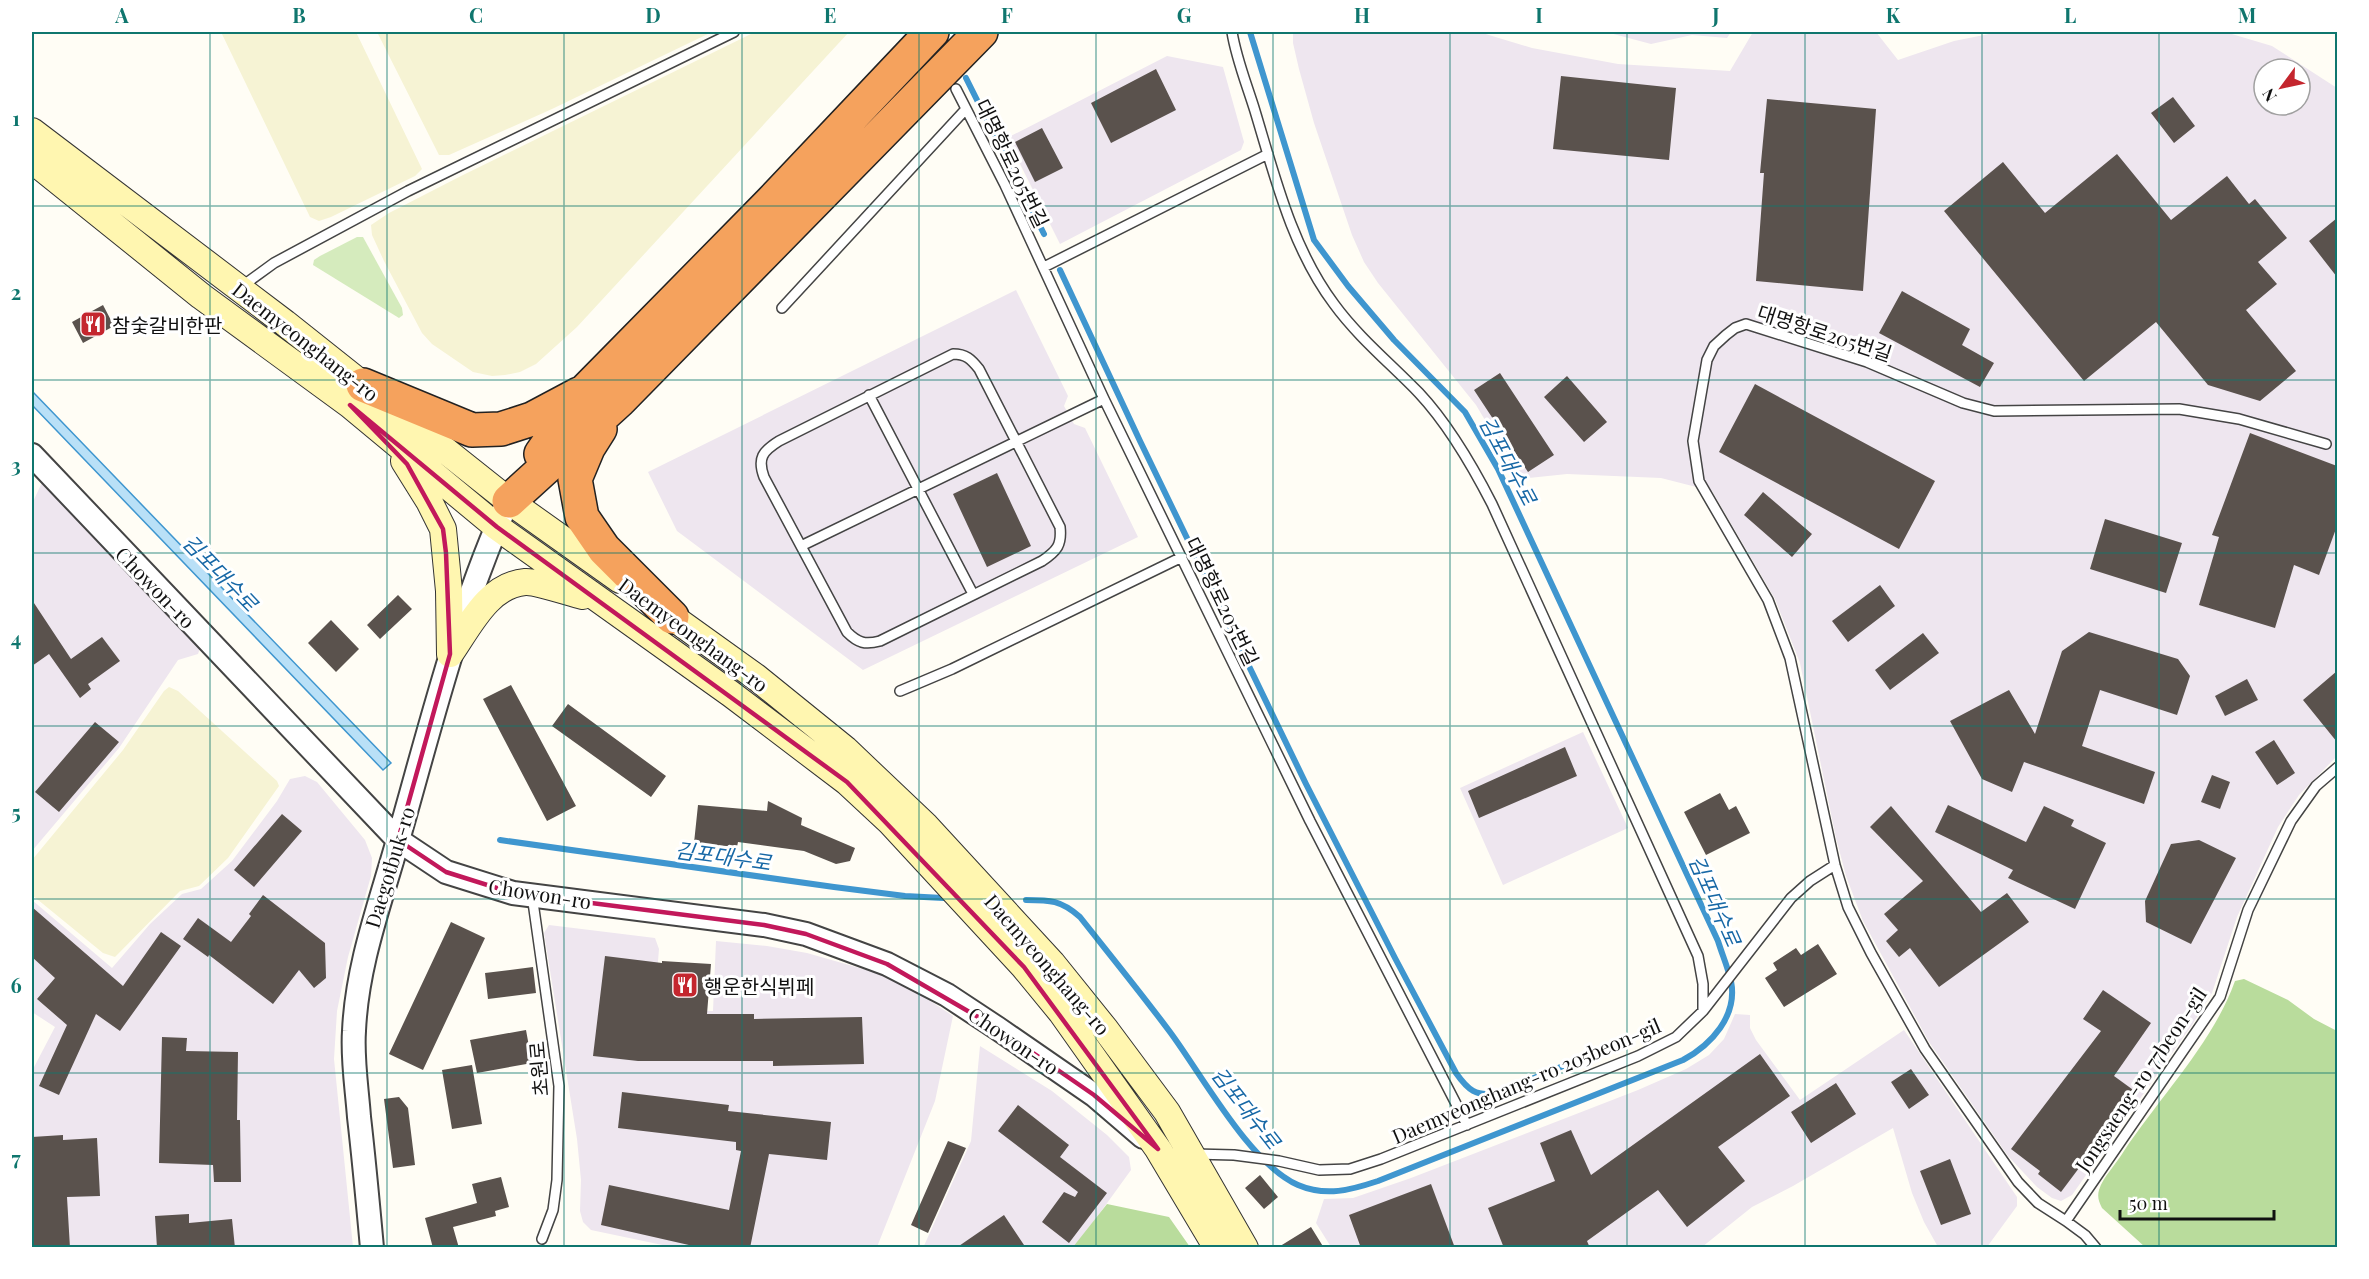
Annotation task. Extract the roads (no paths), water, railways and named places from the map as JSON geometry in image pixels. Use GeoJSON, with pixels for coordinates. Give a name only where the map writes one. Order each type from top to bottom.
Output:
{"type":"FeatureCollection","features":[{"type":"Feature","properties":{"kind":"highway"},"geometry":{"type":"LineString","coordinates":[[503,514],[584,392],[771,202],[932,32]]}},
{"type":"Feature","properties":{"kind":"highway"},"geometry":{"type":"LineString","coordinates":[[503,514],[620,400],[981,32]]}},
{"type":"Feature","properties":{"kind":"highway"},"geometry":{"type":"LineString","coordinates":[[356,395],[472,430],[501,429],[532,418],[584,392]]}},
{"type":"Feature","properties":{"kind":"highway"},"geometry":{"type":"LineString","coordinates":[[620,400],[588,448],[575,479],[582,517],[604,549],[672,617]]}},
{"type":"Feature","properties":{"kind":"main road","name":"Daemyeonghang-ro"},"geometry":{"type":"LineString","coordinates":[[32,131],[239,289],[356,395],[503,514],[596,599],[731,694],[847,782],[890,822],[1024,967],[1091,1052],[1158,1149],[1216,1248]]}},
{"type":"Feature","properties":{"kind":"main road","name":"Daemyeonghang-ro"},"geometry":{"type":"LineString","coordinates":[[32,160],[201,296],[356,395]]}},
{"type":"Feature","properties":{"kind":"main road"},"geometry":{"type":"LineString","coordinates":[[356,395],[407,464],[443,529],[450,654]]}},
{"type":"Feature","properties":{"kind":"main road","name":"Daemyeonghang-ro"},"geometry":{"type":"LineString","coordinates":[[503,514],[672,617],[756,677],[845,749],[926,826],[1059,971],[1106,1030],[1160,1103],[1192,1154],[1245,1248]]}},
{"type":"Feature","properties":{"kind":"main road"},"geometry":{"type":"LineString","coordinates":[[450,654],[487,600],[503,589],[525,582],[596,599]]}},
{"type":"Feature","properties":{"kind":"street","name":"Chowon-ro"},"geometry":{"type":"LineString","coordinates":[[32,455],[398,840],[446,872],[513,893],[764,925],[806,934],[887,964],[947,995],[1056,1069],[1094,1095],[1158,1149]]}},
{"type":"Feature","properties":{"kind":"street","name":"Daegotbuk-ro"},"geometry":{"type":"LineString","coordinates":[[372,1248],[356,1077],[354,1032],[359,979],[370,930],[398,840],[450,654],[479,569],[503,514]]}},
{"type":"Feature","properties":{"kind":"street"},"geometry":{"type":"LineString","coordinates":[[1056,1069],[1070,1070],[1081,1066],[1091,1052]]}},
{"type":"Feature","properties":{"kind":"lane"},"geometry":{"type":"LineString","coordinates":[[239,289],[274,263],[408,191],[734,32]]}},
{"type":"Feature","properties":{"kind":"lane"},"geometry":{"type":"LineString","coordinates":[[1232,32],[1268,154],[1293,229],[1311,273],[1356,330],[1421,395],[1474,469],[1698,956],[1703,984],[1702,1011]]}},
{"type":"Feature","properties":{"kind":"lane","name":"대명항로205번길"},"geometry":{"type":"LineString","coordinates":[[956,89],[1310,821],[1467,1125]]}},
{"type":"Feature","properties":{"kind":"lane"},"geometry":{"type":"LineString","coordinates":[[782,308],[966,109]]}},
{"type":"Feature","properties":{"kind":"lane"},"geometry":{"type":"LineString","coordinates":[[1044,267],[1268,154]]}},
{"type":"Feature","properties":{"kind":"lane","name":"대명항로205번길"},"geometry":{"type":"LineString","coordinates":[[1835,865],[1790,658],[1768,600],[1699,481],[1693,441],[1702,380],[1707,360],[1714,346],[1734,328],[1746,324],[1755,326],[1867,362],[1963,403],[1994,411],[2179,409],[2239,419],[2326,444]]}},
{"type":"Feature","properties":{"kind":"lane"},"geometry":{"type":"LineString","coordinates":[[962,354],[972,360],[979,369],[1060,527],[1061,538],[1059,548],[1042,561],[880,641],[867,644],[856,641],[847,632],[760,466],[763,456],[779,441],[869,395],[944,357],[962,354]]}},
{"type":"Feature","properties":{"kind":"lane"},"geometry":{"type":"LineString","coordinates":[[869,395],[973,594]]}},
{"type":"Feature","properties":{"kind":"lane"},"geometry":{"type":"LineString","coordinates":[[801,546],[1015,440],[1104,399]]}},
{"type":"Feature","properties":{"kind":"lane"},"geometry":{"type":"LineString","coordinates":[[900,691],[952,669],[1182,557]]}},
{"type":"Feature","properties":{"kind":"lane","name":"Jongsaeng-ro 77beon-gil"},"geometry":{"type":"LineString","coordinates":[[2066,1221],[2220,997],[2248,910],[2291,820],[2316,786],[2337,767]]}},
{"type":"Feature","properties":{"kind":"lane"},"geometry":{"type":"LineString","coordinates":[[1835,865],[1848,907],[1870,953],[1925,1049],[2018,1182],[2038,1203],[2085,1235],[2096,1248]]}},
{"type":"Feature","properties":{"kind":"lane","name":"Daemyeonghang-ro 205beon-gil"},"geometry":{"type":"LineString","coordinates":[[1192,1154],[1234,1155],[1279,1161],[1319,1170],[1350,1169],[1381,1160],[1638,1056],[1676,1037],[1702,1011],[1791,898],[1810,881],[1835,865]]}},
{"type":"Feature","properties":{"kind":"lane","name":"초원로"},"geometry":{"type":"LineString","coordinates":[[532,895],[560,1086],[557,1180],[553,1210],[542,1239]]}},
{"type":"Feature","properties":{"kind":"water"},"geometry":{"type":"Polygon","coordinates":[[[32,391],[391,763],[383,770],[32,405],[32,391]]]}},
{"type":"Feature","properties":{"kind":"waterway","name":"김포대수로"},"geometry":{"type":"LineString","coordinates":[[1026,900],[1055,902],[1067,907],[1080,917],[1170,1032],[1245,1139],[1280,1174],[1298,1185],[1319,1191],[1338,1191],[1378,1181],[1683,1060],[1712,1038],[1720,1028],[1730,1006],[1731,981],[1718,941],[1498,469],[1465,412],[1394,340],[1348,286],[1314,240],[1250,32]]}},
{"type":"Feature","properties":{"kind":"waterway"},"geometry":{"type":"LineString","coordinates":[[966,78],[1044,234]]}},
{"type":"Feature","properties":{"kind":"waterway"},"geometry":{"type":"LineString","coordinates":[[1060,270],[1306,784],[1456,1073],[1473,1091],[1490,1094],[1590,1055]]}},
{"type":"Feature","properties":{"kind":"waterway","name":"김포대수로"},"geometry":{"type":"LineString","coordinates":[[500,840],[834,887],[905,896],[943,898]]}},
{"type":"Feature","properties":{"kind":"place","name":"참숯갈비한판"},"geometry":{"type":"Point","coordinates":[93,324]}},
{"type":"Feature","properties":{"kind":"place","name":"행운한식뷔페"},"geometry":{"type":"Point","coordinates":[685,985]}}]}
